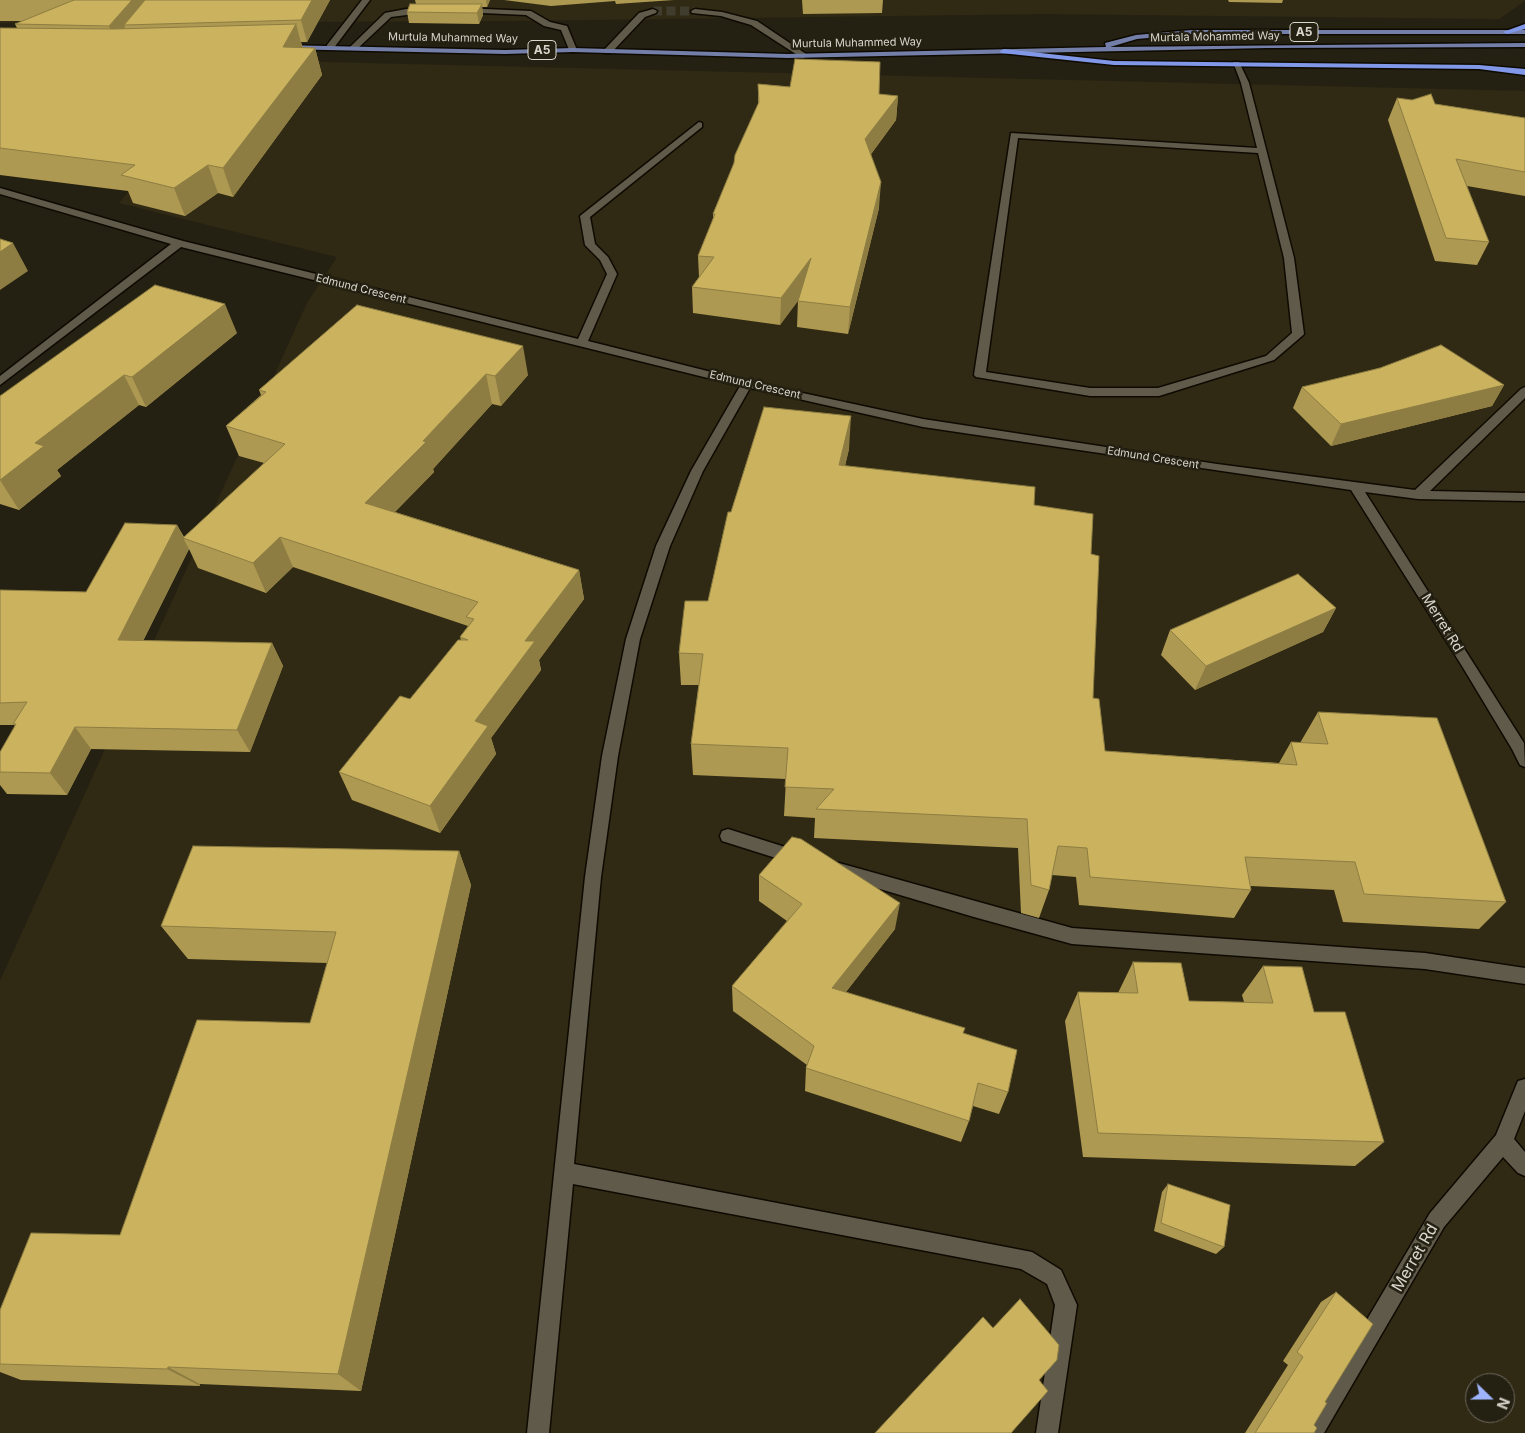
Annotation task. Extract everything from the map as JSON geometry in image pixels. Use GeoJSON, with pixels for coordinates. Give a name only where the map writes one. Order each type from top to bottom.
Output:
{"type":"FeatureCollection","features":[{"type":"Feature","properties":{"kind":"highway"},"geometry":{"type":"LineString","coordinates":[[1507,32],[1525,26]]}},
{"type":"Feature","properties":{"kind":"highway"},"geometry":{"type":"LineString","coordinates":[[1004,51],[1114,62],[1479,67],[1525,72]]}},
{"type":"Feature","properties":{"kind":"main road","name":"A5"},"geometry":{"type":"LineString","coordinates":[[1085,51],[1136,37],[1192,32],[1525,32]]}},
{"type":"Feature","properties":{"kind":"main road","name":"Murtala Mohammed Way"},"geometry":{"type":"LineString","coordinates":[[1085,51],[1267,46],[1525,45]]}},
{"type":"Feature","properties":{"kind":"main road","name":"Murtula Muhammed Way"},"geometry":{"type":"LineString","coordinates":[[275,47],[505,52],[573,50],[805,56],[1085,51]]}},
{"type":"Feature","properties":{"kind":"street"},"geometry":{"type":"LineString","coordinates":[[330,47],[366,0]]}},
{"type":"Feature","properties":{"kind":"street"},"geometry":{"type":"LineString","coordinates":[[354,48],[388,16],[406,11],[433,10]]}},
{"type":"Feature","properties":{"kind":"street"},"geometry":{"type":"LineString","coordinates":[[451,10],[528,13],[547,24],[564,28],[573,50]]}},
{"type":"Feature","properties":{"kind":"street"},"geometry":{"type":"LineString","coordinates":[[608,51],[642,15],[653,11]]}},
{"type":"Feature","properties":{"kind":"street"},"geometry":{"type":"LineString","coordinates":[[695,11],[722,14],[754,23],[805,56]]}},
{"type":"Feature","properties":{"kind":"street"},"geometry":{"type":"LineString","coordinates":[[1236,64],[1245,83],[1289,258],[1298,334],[1270,358],[1160,392],[1090,392],[980,375],[1014,135],[1262,151]]}},
{"type":"Feature","properties":{"kind":"street"},"geometry":{"type":"LineString","coordinates":[[581,344],[612,274],[604,259],[590,245],[586,216],[699,125]]}},
{"type":"Feature","properties":{"kind":"street","name":"Edmund Crescent"},"geometry":{"type":"LineString","coordinates":[[0,190],[179,243],[581,344],[747,384],[923,423],[1217,468],[1418,495],[1525,497]]}},
{"type":"Feature","properties":{"kind":"street"},"geometry":{"type":"LineString","coordinates":[[0,382],[179,243]]}},
{"type":"Feature","properties":{"kind":"street"},"geometry":{"type":"LineString","coordinates":[[538,1433],[562,1172],[593,877],[610,756],[634,639],[663,546],[698,471],[747,384]]}},
{"type":"Feature","properties":{"kind":"street"},"geometry":{"type":"LineString","coordinates":[[1418,495],[1525,391]]}},
{"type":"Feature","properties":{"kind":"street","name":"Merret Rd"},"geometry":{"type":"LineString","coordinates":[[1355,486],[1468,662],[1519,747],[1525,761]]}},
{"type":"Feature","properties":{"kind":"street"},"geometry":{"type":"LineString","coordinates":[[728,836],[974,910],[1072,936],[1425,961],[1525,976]]}},
{"type":"Feature","properties":{"kind":"street","name":"Merret Rd"},"geometry":{"type":"LineString","coordinates":[[1311,1433],[1437,1220],[1502,1142],[1525,1088]]}},
{"type":"Feature","properties":{"kind":"street"},"geometry":{"type":"LineString","coordinates":[[1502,1142],[1525,1166]]}},
{"type":"Feature","properties":{"kind":"street"},"geometry":{"type":"LineString","coordinates":[[562,1172],[1026,1259],[1054,1277],[1066,1305],[1047,1433]]}},
{"type":"Feature","properties":{"kind":"shaded area"},"geometry":{"type":"Polygon","coordinates":[[[0,0],[1525,1],[1499,19],[1043,14],[507,21],[0,23],[0,0]]]}},
{"type":"Feature","properties":{"kind":"shaded area"},"geometry":{"type":"Polygon","coordinates":[[[240,60],[1525,91],[1525,1433],[0,1433],[0,981],[307,303],[337,257],[119,203],[240,60]]]}},
{"type":"Feature","properties":{"kind":"building"},"geometry":{"type":"Polygon","coordinates":[[[74,0],[132,0],[109,26],[15,24],[74,0]]]}},
{"type":"Feature","properties":{"kind":"building"},"geometry":{"type":"Polygon","coordinates":[[[145,0],[312,0],[301,20],[124,25],[145,0]]]}},
{"type":"Feature","properties":{"kind":"building"},"geometry":{"type":"Polygon","coordinates":[[[410,4],[482,4],[477,13],[407,12],[410,4]]]}},
{"type":"Feature","properties":{"kind":"building"},"geometry":{"type":"Polygon","coordinates":[[[296,24],[283,47],[315,48],[223,168],[208,165],[174,188],[121,175],[135,165],[0,148],[0,28],[115,29],[296,24]]]}},
{"type":"Feature","properties":{"kind":"building"},"geometry":{"type":"Polygon","coordinates":[[[795,59],[880,62],[879,94],[898,96],[865,139],[881,182],[850,307],[798,301],[811,258],[781,298],[692,287],[714,257],[698,256],[734,163],[735,155],[759,102],[758,84],[790,87],[795,59]]]}},
{"type":"Feature","properties":{"kind":"building"},"geometry":{"type":"Polygon","coordinates":[[[1431,94],[1435,104],[1525,118],[1525,172],[1456,159],[1489,242],[1446,238],[1397,98],[1412,100],[1431,94]]]}},
{"type":"Feature","properties":{"kind":"building"},"geometry":{"type":"Polygon","coordinates":[[[0,239],[13,243],[0,252],[0,239]]]}},
{"type":"Feature","properties":{"kind":"building"},"geometry":{"type":"Polygon","coordinates":[[[155,285],[225,304],[132,377],[124,375],[35,443],[44,446],[0,480],[0,396],[155,285]]]}},
{"type":"Feature","properties":{"kind":"building"},"geometry":{"type":"Polygon","coordinates":[[[357,305],[523,346],[495,376],[486,374],[423,441],[426,442],[365,503],[579,570],[525,641],[535,641],[475,721],[488,726],[430,806],[339,772],[400,696],[410,699],[458,640],[468,640],[460,637],[474,619],[466,617],[478,602],[280,537],[253,563],[183,538],[285,444],[226,426],[266,392],[259,390],[357,305]]]}},
{"type":"Feature","properties":{"kind":"building"},"geometry":{"type":"Polygon","coordinates":[[[1441,345],[1504,385],[1341,424],[1302,387],[1380,368],[1441,345]]]}},
{"type":"Feature","properties":{"kind":"building"},"geometry":{"type":"Polygon","coordinates":[[[764,407],[851,416],[839,465],[1035,487],[1034,505],[1093,514],[1091,554],[1099,556],[1093,698],[1099,699],[1105,751],[1297,765],[1291,742],[1328,744],[1318,712],[1437,718],[1506,902],[1364,894],[1355,862],[1245,857],[1251,890],[1090,877],[1087,848],[1058,846],[1049,890],[1031,885],[1027,819],[816,809],[834,789],[785,787],[788,748],[691,744],[703,654],[679,653],[685,601],[708,601],[728,512],[731,512],[764,407]]]}},
{"type":"Feature","properties":{"kind":"building"},"geometry":{"type":"Polygon","coordinates":[[[125,523],[177,525],[118,640],[272,643],[237,730],[75,727],[50,773],[0,772],[0,752],[16,724],[13,724],[27,702],[0,703],[0,590],[86,592],[125,523]]]}},
{"type":"Feature","properties":{"kind":"building"},"geometry":{"type":"Polygon","coordinates":[[[1298,574],[1336,608],[1206,666],[1170,630],[1298,574]]]}},
{"type":"Feature","properties":{"kind":"building"},"geometry":{"type":"Polygon","coordinates":[[[792,837],[801,839],[900,903],[832,988],[965,1028],[963,1033],[1017,1050],[1008,1092],[978,1083],[969,1121],[806,1068],[814,1046],[732,986],[802,904],[759,875],[792,837]]]}},
{"type":"Feature","properties":{"kind":"building"},"geometry":{"type":"Polygon","coordinates":[[[193,846],[459,851],[338,1374],[168,1367],[167,1369],[0,1364],[0,1310],[31,1233],[120,1235],[197,1020],[310,1023],[336,932],[161,926],[193,846]]]}},
{"type":"Feature","properties":{"kind":"building"},"geometry":{"type":"Polygon","coordinates":[[[1133,962],[1181,963],[1189,1001],[1273,1003],[1263,966],[1302,967],[1314,1012],[1345,1012],[1384,1142],[1098,1133],[1078,992],[1138,993],[1133,962]]]}},
{"type":"Feature","properties":{"kind":"building"},"geometry":{"type":"Polygon","coordinates":[[[1168,1184],[1230,1205],[1224,1247],[1161,1223],[1168,1184]]]}},
{"type":"Feature","properties":{"kind":"building"},"geometry":{"type":"Polygon","coordinates":[[[1336,1292],[1373,1324],[1325,1402],[1327,1403],[1314,1425],[1317,1428],[1314,1433],[1255,1433],[1303,1357],[1297,1352],[1336,1292]]]}},
{"type":"Feature","properties":{"kind":"building"},"geometry":{"type":"Polygon","coordinates":[[[1020,1299],[1059,1345],[1057,1360],[1039,1380],[1048,1391],[1011,1433],[875,1433],[983,1317],[993,1328],[1020,1299]]]}},
{"type":"Feature","properties":{"kind":"tunnel"},"geometry":{"type":"LineString","coordinates":[[653,11],[695,11]]}}]}
